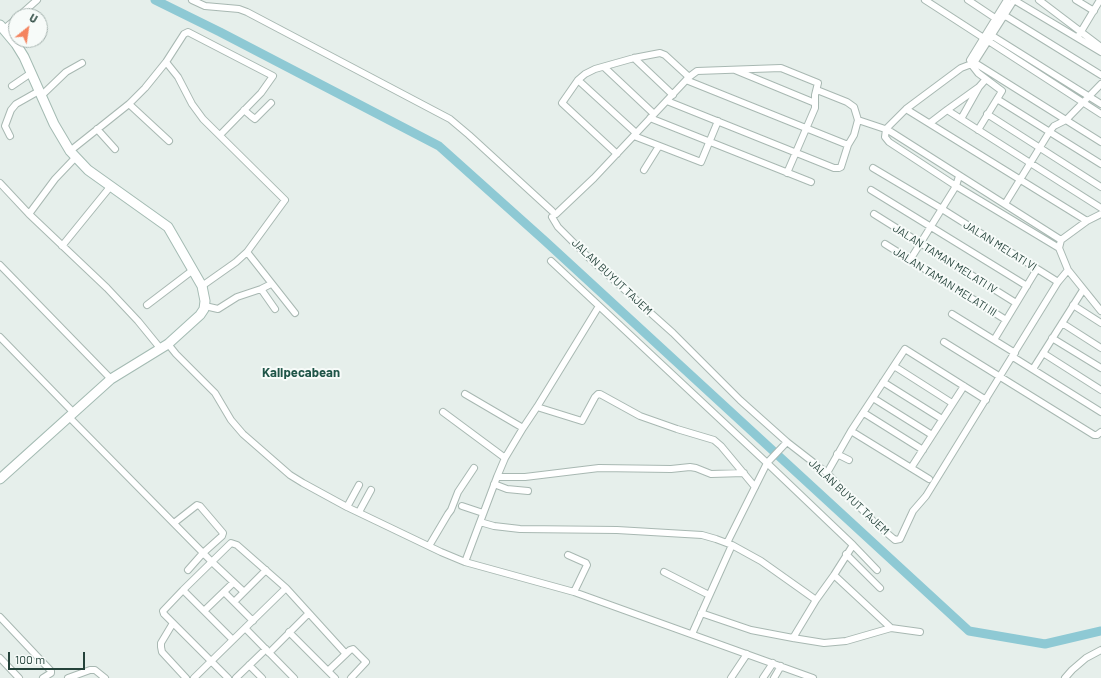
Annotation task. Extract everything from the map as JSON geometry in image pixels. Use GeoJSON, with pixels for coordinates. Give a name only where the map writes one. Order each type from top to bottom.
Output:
{"type":"FeatureCollection","features":[{"type":"Feature","properties":{"kind":"street","name":"JALAN BUYUT TAJEM"},"geometry":{"type":"LineString","coordinates":[[192,0],[205,6],[239,9],[247,12],[450,119],[470,135],[553,214],[558,227],[588,257],[673,333],[722,384],[786,443],[826,473],[875,523],[895,540],[900,539],[913,511],[926,496],[1058,282],[1068,270]]}},
{"type":"Feature","properties":{"kind":"street"},"geometry":{"type":"LineString","coordinates":[[925,0],[987,38],[1036,64],[1101,104]]}},
{"type":"Feature","properties":{"kind":"street"},"geometry":{"type":"LineString","coordinates":[[968,0],[996,18]]}},
{"type":"Feature","properties":{"kind":"street"},"geometry":{"type":"LineString","coordinates":[[987,38],[996,18],[1007,0]]}},
{"type":"Feature","properties":{"kind":"street"},"geometry":{"type":"LineString","coordinates":[[883,129],[936,86],[972,62],[1014,0],[1078,38],[1100,48]]}},
{"type":"Feature","properties":{"kind":"street"},"geometry":{"type":"LineString","coordinates":[[1039,0],[1100,48]]}},
{"type":"Feature","properties":{"kind":"street"},"geometry":{"type":"LineString","coordinates":[[1076,0],[1094,11]]}},
{"type":"Feature","properties":{"kind":"street"},"geometry":{"type":"LineString","coordinates":[[1078,38],[1100,0]]}},
{"type":"Feature","properties":{"kind":"street"},"geometry":{"type":"LineString","coordinates":[[1004,15],[1101,75]]}},
{"type":"Feature","properties":{"kind":"street"},"geometry":{"type":"LineString","coordinates":[[0,479],[111,380],[164,346],[200,315],[205,306],[205,297],[202,286],[175,238],[165,224],[110,187],[88,170],[72,154],[54,124],[20,50],[2,27]]}},
{"type":"Feature","properties":{"kind":"street"},"geometry":{"type":"LineString","coordinates":[[29,214],[72,154],[97,129],[129,104],[146,88],[166,62],[184,34],[188,32],[272,75],[272,78],[261,94],[220,135]]}},
{"type":"Feature","properties":{"kind":"street"},"geometry":{"type":"LineString","coordinates":[[987,38],[1032,70],[1101,114]]}},
{"type":"Feature","properties":{"kind":"street"},"geometry":{"type":"LineString","coordinates":[[617,154],[562,103],[578,80],[585,74],[595,69],[634,58],[663,53],[688,79],[848,145]]}},
{"type":"Feature","properties":{"kind":"street"},"geometry":{"type":"LineString","coordinates":[[634,58],[672,95]]}},
{"type":"Feature","properties":{"kind":"street"},"geometry":{"type":"LineString","coordinates":[[166,62],[178,77],[197,112],[203,119],[285,200],[247,252],[236,262],[202,286]]}},
{"type":"Feature","properties":{"kind":"street"},"geometry":{"type":"LineString","coordinates":[[972,62],[975,70],[1002,91],[978,130]]}},
{"type":"Feature","properties":{"kind":"street"},"geometry":{"type":"LineString","coordinates":[[972,62],[1101,142]]}},
{"type":"Feature","properties":{"kind":"street"},"geometry":{"type":"LineString","coordinates":[[10,136],[5,126],[11,110],[16,104],[40,94],[66,72],[82,63]]}},
{"type":"Feature","properties":{"kind":"street"},"geometry":{"type":"LineString","coordinates":[[1032,70],[1036,64]]}},
{"type":"Feature","properties":{"kind":"street"},"geometry":{"type":"LineString","coordinates":[[604,67],[652,116],[710,142],[811,182]]}},
{"type":"Feature","properties":{"kind":"street"},"geometry":{"type":"LineString","coordinates":[[553,214],[594,178],[672,95],[697,71],[781,68],[818,83],[814,110],[787,173]]}},
{"type":"Feature","properties":{"kind":"street"},"geometry":{"type":"LineString","coordinates":[[732,69],[815,103]]}},
{"type":"Feature","properties":{"kind":"street"},"geometry":{"type":"LineString","coordinates":[[12,86],[31,73]]}},
{"type":"Feature","properties":{"kind":"street"},"geometry":{"type":"LineString","coordinates":[[961,119],[979,87],[986,79]]}},
{"type":"Feature","properties":{"kind":"street"},"geometry":{"type":"LineString","coordinates":[[578,80],[635,135],[701,162],[718,121]]}},
{"type":"Feature","properties":{"kind":"street"},"geometry":{"type":"LineString","coordinates":[[1005,204],[1054,126],[1066,120],[1101,84]]}},
{"type":"Feature","properties":{"kind":"street"},"geometry":{"type":"LineString","coordinates":[[930,123],[979,87]]}},
{"type":"Feature","properties":{"kind":"street"},"geometry":{"type":"LineString","coordinates":[[667,101],[834,168],[839,168],[841,167],[848,145],[854,135],[858,120],[854,107],[847,102],[817,90]]}},
{"type":"Feature","properties":{"kind":"street"},"geometry":{"type":"LineString","coordinates":[[997,99],[1101,164]]}},
{"type":"Feature","properties":{"kind":"street"},"geometry":{"type":"LineString","coordinates":[[244,110],[255,119],[271,103]]}},
{"type":"Feature","properties":{"kind":"street"},"geometry":{"type":"LineString","coordinates":[[129,104],[168,141]]}},
{"type":"Feature","properties":{"kind":"street"},"geometry":{"type":"LineString","coordinates":[[906,109],[1087,221]]}},
{"type":"Feature","properties":{"kind":"street"},"geometry":{"type":"LineString","coordinates":[[947,110],[1101,208]]}},
{"type":"Feature","properties":{"kind":"street"},"geometry":{"type":"LineString","coordinates":[[987,114],[1101,187]]}},
{"type":"Feature","properties":{"kind":"street"},"geometry":{"type":"LineString","coordinates":[[858,120],[883,129],[1062,240]]}},
{"type":"Feature","properties":{"kind":"street"},"geometry":{"type":"LineString","coordinates":[[97,129],[116,149]]}},
{"type":"Feature","properties":{"kind":"street"},"geometry":{"type":"LineString","coordinates":[[883,129],[885,137],[889,142],[956,186],[1059,248],[1068,270],[1101,311]]}},
{"type":"Feature","properties":{"kind":"street"},"geometry":{"type":"LineString","coordinates":[[644,170],[659,146]]}},
{"type":"Feature","properties":{"kind":"street","name":"JALAN MELATI VI"},"geometry":{"type":"LineString","coordinates":[[873,168],[942,209],[1058,282]]}},
{"type":"Feature","properties":{"kind":"street"},"geometry":{"type":"LineString","coordinates":[[910,260],[956,186],[959,176]]}},
{"type":"Feature","properties":{"kind":"street"},"geometry":{"type":"LineString","coordinates":[[0,183],[29,214],[107,288],[164,346],[176,354],[215,393],[231,420],[243,434],[290,475],[303,483],[359,512],[465,562],[574,592],[813,678]]}},
{"type":"Feature","properties":{"kind":"street"},"geometry":{"type":"LineString","coordinates":[[62,246],[110,187]]}},
{"type":"Feature","properties":{"kind":"street"},"geometry":{"type":"LineString","coordinates":[[871,190],[1027,286]]}},
{"type":"Feature","properties":{"kind":"street","name":"JALAN TAMAN MELATI IV"},"geometry":{"type":"LineString","coordinates":[[874,214],[1016,303]]}},
{"type":"Feature","properties":{"kind":"street"},"geometry":{"type":"LineString","coordinates":[[1059,248],[1062,240],[1087,221],[1101,214]]}},
{"type":"Feature","properties":{"kind":"street","name":"JALAN TAMAN MELATI III"},"geometry":{"type":"LineString","coordinates":[[885,244],[1006,320]]}},
{"type":"Feature","properties":{"kind":"street"},"geometry":{"type":"LineString","coordinates":[[247,252],[295,313]]}},
{"type":"Feature","properties":{"kind":"street"},"geometry":{"type":"LineString","coordinates":[[551,261],[767,462],[853,544],[877,570]]}},
{"type":"Feature","properties":{"kind":"street"},"geometry":{"type":"LineString","coordinates":[[0,265],[111,380]]}},
{"type":"Feature","properties":{"kind":"street"},"geometry":{"type":"LineString","coordinates":[[994,340],[1037,269]]}},
{"type":"Feature","properties":{"kind":"street"},"geometry":{"type":"LineString","coordinates":[[147,305],[193,270]]}},
{"type":"Feature","properties":{"kind":"street"},"geometry":{"type":"LineString","coordinates":[[205,306],[218,309],[237,297],[271,284]]}},
{"type":"Feature","properties":{"kind":"street"},"geometry":{"type":"LineString","coordinates":[[261,289],[275,309]]}},
{"type":"Feature","properties":{"kind":"street"},"geometry":{"type":"LineString","coordinates":[[1033,369],[1084,290]]}},
{"type":"Feature","properties":{"kind":"street"},"geometry":{"type":"LineString","coordinates":[[1073,305],[1101,323]]}},
{"type":"Feature","properties":{"kind":"street"},"geometry":{"type":"LineString","coordinates":[[465,562],[505,458],[599,306]]}},
{"type":"Feature","properties":{"kind":"street"},"geometry":{"type":"LineString","coordinates":[[952,314],[994,340],[1033,369],[1101,412]]}},
{"type":"Feature","properties":{"kind":"street"},"geometry":{"type":"LineString","coordinates":[[1062,323],[1101,348]]}},
{"type":"Feature","properties":{"kind":"street"},"geometry":{"type":"LineString","coordinates":[[0,337],[174,523],[233,583],[244,592]]}},
{"type":"Feature","properties":{"kind":"street"},"geometry":{"type":"LineString","coordinates":[[1052,338],[1101,368]]}},
{"type":"Feature","properties":{"kind":"street"},"geometry":{"type":"LineString","coordinates":[[944,342],[1094,435],[1101,432]]}},
{"type":"Feature","properties":{"kind":"street"},"geometry":{"type":"LineString","coordinates":[[826,473],[905,349],[986,400]]}},
{"type":"Feature","properties":{"kind":"street"},"geometry":{"type":"LineString","coordinates":[[1043,353],[1101,390]]}},
{"type":"Feature","properties":{"kind":"street"},"geometry":{"type":"LineString","coordinates":[[894,366],[952,404]]}},
{"type":"Feature","properties":{"kind":"street"},"geometry":{"type":"LineString","coordinates":[[883,382],[942,419]]}},
{"type":"Feature","properties":{"kind":"street"},"geometry":{"type":"LineString","coordinates":[[912,468],[964,386]]}},
{"type":"Feature","properties":{"kind":"street"},"geometry":{"type":"LineString","coordinates":[[465,394],[523,428]]}},
{"type":"Feature","properties":{"kind":"street"},"geometry":{"type":"LineString","coordinates":[[537,407],[582,421],[596,397],[600,394],[640,416],[714,440],[721,446],[755,487]]}},
{"type":"Feature","properties":{"kind":"street"},"geometry":{"type":"LineString","coordinates":[[873,398],[932,435]]}},
{"type":"Feature","properties":{"kind":"street"},"geometry":{"type":"LineString","coordinates":[[443,412],[505,458]]}},
{"type":"Feature","properties":{"kind":"street"},"geometry":{"type":"LineString","coordinates":[[864,413],[923,450]]}},
{"type":"Feature","properties":{"kind":"street"},"geometry":{"type":"LineString","coordinates":[[852,431],[929,479]]}},
{"type":"Feature","properties":{"kind":"street"},"geometry":{"type":"LineString","coordinates":[[690,634],[710,595],[730,544],[767,462],[786,443]]}},
{"type":"Feature","properties":{"kind":"street"},"geometry":{"type":"LineString","coordinates":[[837,454],[849,460]]}},
{"type":"Feature","properties":{"kind":"street"},"geometry":{"type":"LineString","coordinates":[[497,477],[525,477],[598,468],[672,469],[690,467],[711,474],[744,473]]}},
{"type":"Feature","properties":{"kind":"street"},"geometry":{"type":"LineString","coordinates":[[429,546],[451,510],[458,492],[474,468]]}},
{"type":"Feature","properties":{"kind":"street"},"geometry":{"type":"LineString","coordinates":[[494,484],[507,489],[528,491]]}},
{"type":"Feature","properties":{"kind":"street"},"geometry":{"type":"LineString","coordinates":[[347,506],[359,485]]}},
{"type":"Feature","properties":{"kind":"street"},"geometry":{"type":"LineString","coordinates":[[359,512],[371,490]]}},
{"type":"Feature","properties":{"kind":"street"},"geometry":{"type":"LineString","coordinates":[[174,523],[196,506],[200,506],[223,533],[183,590],[163,611],[164,614],[228,678]]}},
{"type":"Feature","properties":{"kind":"street"},"geometry":{"type":"LineString","coordinates":[[462,506],[483,513]]}},
{"type":"Feature","properties":{"kind":"street"},"geometry":{"type":"LineString","coordinates":[[480,522],[494,526],[520,529],[617,530],[702,536],[730,544],[761,560],[816,600]]}},
{"type":"Feature","properties":{"kind":"street"},"geometry":{"type":"LineString","coordinates":[[793,638],[853,544]]}},
{"type":"Feature","properties":{"kind":"street"},"geometry":{"type":"LineString","coordinates":[[188,570],[228,545],[237,545],[286,588],[308,614],[346,654]]}},
{"type":"Feature","properties":{"kind":"street"},"geometry":{"type":"LineString","coordinates":[[846,554],[880,588]]}},
{"type":"Feature","properties":{"kind":"street"},"geometry":{"type":"LineString","coordinates":[[568,555],[586,563],[587,565],[574,592]]}},
{"type":"Feature","properties":{"kind":"street"},"geometry":{"type":"LineString","coordinates":[[234,602],[266,570]]}},
{"type":"Feature","properties":{"kind":"street"},"geometry":{"type":"LineString","coordinates":[[664,572],[710,595]]}},
{"type":"Feature","properties":{"kind":"street"},"geometry":{"type":"LineString","coordinates":[[834,575],[891,628]]}},
{"type":"Feature","properties":{"kind":"street"},"geometry":{"type":"LineString","coordinates":[[204,611],[233,583]]}},
{"type":"Feature","properties":{"kind":"street"},"geometry":{"type":"LineString","coordinates":[[194,678],[286,588]]}},
{"type":"Feature","properties":{"kind":"street"},"geometry":{"type":"LineString","coordinates":[[183,590],[233,640]]}},
{"type":"Feature","properties":{"kind":"street"},"geometry":{"type":"LineString","coordinates":[[224,592],[253,620]]}},
{"type":"Feature","properties":{"kind":"street"},"geometry":{"type":"LineString","coordinates":[[701,613],[751,630],[824,643],[846,641],[891,628],[920,632]]}},
{"type":"Feature","properties":{"kind":"street"},"geometry":{"type":"LineString","coordinates":[[236,678],[249,665],[290,632],[308,614]]}},
{"type":"Feature","properties":{"kind":"street"},"geometry":{"type":"LineString","coordinates":[[1,619],[51,671],[51,674],[43,678]]}},
{"type":"Feature","properties":{"kind":"street"},"geometry":{"type":"LineString","coordinates":[[173,623],[161,643],[162,652],[186,678]]}},
{"type":"Feature","properties":{"kind":"street"},"geometry":{"type":"LineString","coordinates":[[245,628],[294,678]]}},
{"type":"Feature","properties":{"kind":"street"},"geometry":{"type":"LineString","coordinates":[[290,632],[335,678]]}},
{"type":"Feature","properties":{"kind":"street"},"geometry":{"type":"LineString","coordinates":[[328,671],[350,650],[353,649],[366,661],[366,663],[351,678]]}},
{"type":"Feature","properties":{"kind":"street"},"geometry":{"type":"LineString","coordinates":[[1065,678],[1086,658],[1101,650]]}},
{"type":"Feature","properties":{"kind":"street"},"geometry":{"type":"LineString","coordinates":[[731,678],[747,654]]}},
{"type":"Feature","properties":{"kind":"street"},"geometry":{"type":"LineString","coordinates":[[0,658],[19,678]]}},
{"type":"Feature","properties":{"kind":"street"},"geometry":{"type":"LineString","coordinates":[[763,678],[773,663]]}},
{"type":"Feature","properties":{"kind":"street"},"geometry":{"type":"LineString","coordinates":[[249,665],[262,678]]}},
{"type":"Feature","properties":{"kind":"street"},"geometry":{"type":"LineString","coordinates":[[774,678],[781,666]]}},
{"type":"Feature","properties":{"kind":"street"},"geometry":{"type":"LineString","coordinates":[[68,678],[94,670],[105,678]]}},
{"type":"Feature","properties":{"kind":"waterway"},"geometry":{"type":"LineString","coordinates":[[155,0],[220,32],[439,146],[545,241],[969,631],[1045,644],[1101,631]]}},
{"type":"Feature","properties":{"kind":"district","name":"Kalipecabean"},"geometry":{"type":"Point","coordinates":[301,373]}}]}
